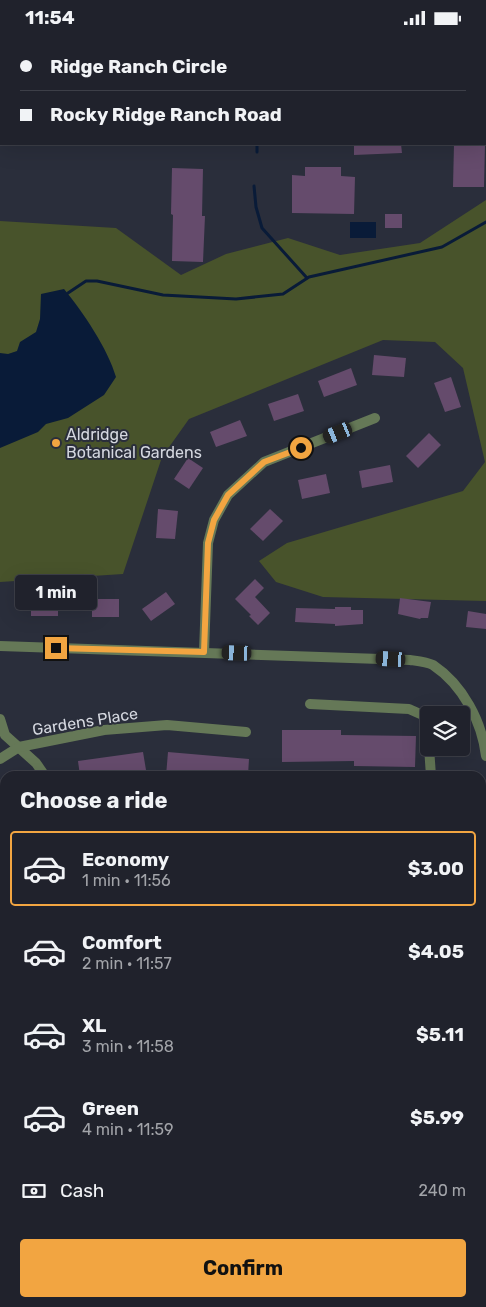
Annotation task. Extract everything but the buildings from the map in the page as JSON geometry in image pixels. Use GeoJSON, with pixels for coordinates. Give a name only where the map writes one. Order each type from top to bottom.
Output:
{"type":"FeatureCollection","features":[{"type":"Feature","properties":{"kind":"street"},"geometry":{"type":"LineString","coordinates":[[204,652],[208,543],[214,520],[228,495],[264,462],[375,418]]}},
{"type":"Feature","properties":{"kind":"street"},"geometry":{"type":"LineString","coordinates":[[0,646],[410,660],[432,664],[451,681],[475,715],[486,756]]}},
{"type":"Feature","properties":{"kind":"street"},"geometry":{"type":"LineString","coordinates":[[310,704],[409,709],[420,714]]}},
{"type":"Feature","properties":{"kind":"street","name":"Gardens Place"},"geometry":{"type":"LineString","coordinates":[[0,719],[5,735],[36,763],[42,771]]}},
{"type":"Feature","properties":{"kind":"street","name":"Gardens Place"},"geometry":{"type":"LineString","coordinates":[[0,759],[19,747],[104,730],[167,725],[246,732]]}},
{"type":"Feature","properties":{"kind":"street"},"geometry":{"type":"LineString","coordinates":[[430,756],[431,771]]}},
{"type":"Feature","properties":{"kind":"green space"},"geometry":{"type":"Polygon","coordinates":[[[486,200],[486,601],[323,597],[276,582],[259,561],[287,543],[463,491],[485,462],[463,368],[435,342],[383,340],[189,419],[162,457],[123,574],[0,582],[0,221],[116,228],[181,275],[226,254],[288,238],[340,255],[420,243],[486,200]]]}},
{"type":"Feature","properties":{"kind":"water"},"geometry":{"type":"Polygon","coordinates":[[[350,222],[376,222],[376,238],[350,238],[350,222]]]}},
{"type":"Feature","properties":{"kind":"water"},"geometry":{"type":"Polygon","coordinates":[[[64,289],[94,331],[116,377],[104,395],[68,418],[46,424],[38,432],[0,448],[0,353],[8,354],[17,351],[20,342],[36,332],[40,319],[41,294],[64,289]]]}},
{"type":"Feature","properties":{"kind":"waterway"},"geometry":{"type":"LineString","coordinates":[[257,145],[257,152]]}},
{"type":"Feature","properties":{"kind":"waterway"},"geometry":{"type":"LineString","coordinates":[[254,186],[256,207],[262,228],[307,278]]}},
{"type":"Feature","properties":{"kind":"waterway"},"geometry":{"type":"LineString","coordinates":[[68,293],[86,281],[97,281],[163,295],[236,299],[283,294],[309,277],[442,247],[486,222]]}},
{"type":"Feature","properties":{"kind":"place","name":"Aldridge Botanical Gardens"},"geometry":{"type":"Point","coordinates":[56,443]}},
{"type":"Feature","properties":{"kind":"route"},"geometry":{"type":"LineString","coordinates":[[56,648],[204,652],[208,543],[214,520],[228,495],[264,462],[301,448]]}}]}
